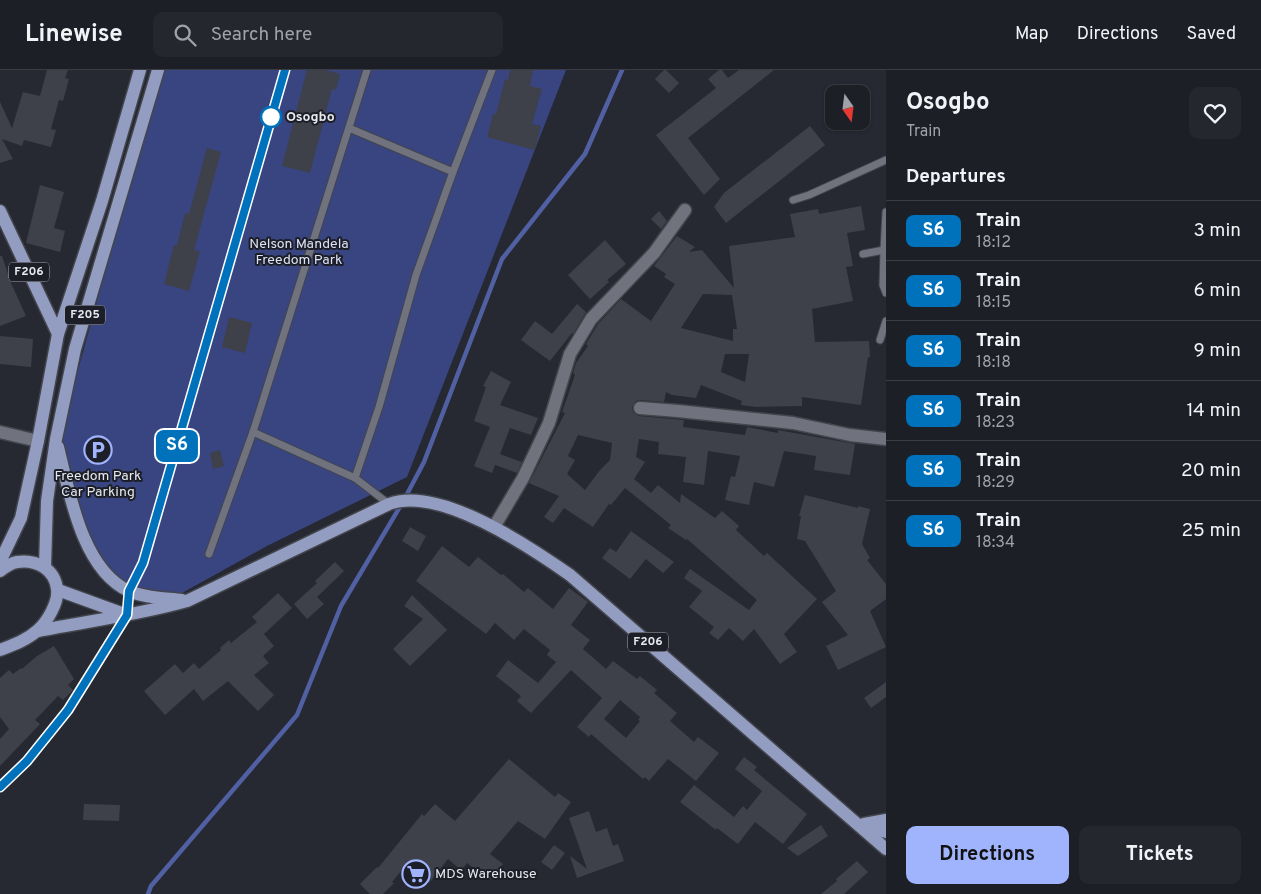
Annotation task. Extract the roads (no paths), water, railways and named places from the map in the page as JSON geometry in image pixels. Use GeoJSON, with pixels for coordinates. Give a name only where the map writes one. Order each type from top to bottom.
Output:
{"type":"FeatureCollection","features":[{"type":"Feature","properties":{"kind":"main road","name":"F205"},"geometry":{"type":"LineString","coordinates":[[0,562],[21,518],[58,334],[102,201],[140,70]]}},
{"type":"Feature","properties":{"kind":"main road","name":"F205"},"geometry":{"type":"LineString","coordinates":[[45,566],[47,500],[56,439],[75,349],[158,70]]}},
{"type":"Feature","properties":{"kind":"main road","name":"F206"},"geometry":{"type":"LineString","coordinates":[[0,211],[58,334]]}},
{"type":"Feature","properties":{"kind":"main road"},"geometry":{"type":"LineString","coordinates":[[56,439],[76,518],[97,562],[110,578],[123,588],[138,594],[187,600]]}},
{"type":"Feature","properties":{"kind":"main road","name":"F206"},"geometry":{"type":"LineString","coordinates":[[38,630],[124,614],[152,611],[187,600],[391,503],[413,500],[438,505],[466,514],[494,527],[536,551],[570,574],[886,849]]}},
{"type":"Feature","properties":{"kind":"main road"},"geometry":{"type":"LineString","coordinates":[[0,571],[17,562],[31,562],[45,566],[52,574],[58,590],[50,617],[38,630],[21,642],[0,650]]}},
{"type":"Feature","properties":{"kind":"main road","name":"F206"},"geometry":{"type":"LineString","coordinates":[[58,590],[124,614]]}},
{"type":"Feature","properties":{"kind":"main road"},"geometry":{"type":"LineString","coordinates":[[860,825],[886,820]]}},
{"type":"Feature","properties":{"kind":"main road"},"geometry":{"type":"LineString","coordinates":[[860,825],[886,832]]}},
{"type":"Feature","properties":{"kind":"street"},"geometry":{"type":"LineString","coordinates":[[494,527],[523,478],[549,423],[570,354],[591,319],[654,253],[685,210]]}},
{"type":"Feature","properties":{"kind":"street"},"geometry":{"type":"LineString","coordinates":[[640,408],[793,423],[850,435],[886,439]]}},
{"type":"Feature","properties":{"kind":"street"},"geometry":{"type":"LineString","coordinates":[[0,432],[38,441]]}},
{"type":"Feature","properties":{"kind":"lane"},"geometry":{"type":"LineString","coordinates":[[210,554],[253,432],[368,70]]}},
{"type":"Feature","properties":{"kind":"lane"},"geometry":{"type":"LineString","coordinates":[[355,478],[380,407],[416,275],[492,70]]}},
{"type":"Feature","properties":{"kind":"lane"},"geometry":{"type":"LineString","coordinates":[[349,128],[453,172]]}},
{"type":"Feature","properties":{"kind":"lane"},"geometry":{"type":"LineString","coordinates":[[793,200],[809,195],[886,160]]}},
{"type":"Feature","properties":{"kind":"lane"},"geometry":{"type":"LineString","coordinates":[[886,212],[883,285],[886,294]]}},
{"type":"Feature","properties":{"kind":"lane"},"geometry":{"type":"LineString","coordinates":[[864,254],[884,250]]}},
{"type":"Feature","properties":{"kind":"lane"},"geometry":{"type":"LineString","coordinates":[[880,340],[886,320]]}},
{"type":"Feature","properties":{"kind":"lane"},"geometry":{"type":"LineString","coordinates":[[253,432],[355,478],[391,503]]}},
{"type":"Feature","properties":{"kind":"waterway"},"geometry":{"type":"LineString","coordinates":[[405,498],[424,462],[502,259],[585,154],[622,70]]}},
{"type":"Feature","properties":{"kind":"waterway"},"geometry":{"type":"LineString","coordinates":[[148,894],[151,886],[297,715],[341,606],[401,505]]}},
{"type":"Feature","properties":{"kind":"railway"},"geometry":{"type":"LineString","coordinates":[[0,787],[27,761],[69,710],[127,615],[129,591],[143,563],[285,70]]}},
{"type":"Feature","properties":{"kind":"train","name":"S6"},"geometry":{"type":"LineString","coordinates":[[0,787],[27,761],[68,710],[127,615],[129,591],[143,563],[285,70]]}},
{"type":"Feature","properties":{"kind":"place","name":"Osogbo"},"geometry":{"type":"Point","coordinates":[271,117]}},
{"type":"Feature","properties":{"kind":"place","name":"Freedom Park Car Parking"},"geometry":{"type":"Point","coordinates":[98,450]}},
{"type":"Feature","properties":{"kind":"place","name":"MDS Warehouse"},"geometry":{"type":"Point","coordinates":[416,874]}},
{"type":"Feature","properties":{"kind":"park label","name":"Nelson Mandela Freedom Park"},"geometry":{"type":"Point","coordinates":[299,252]}}]}
